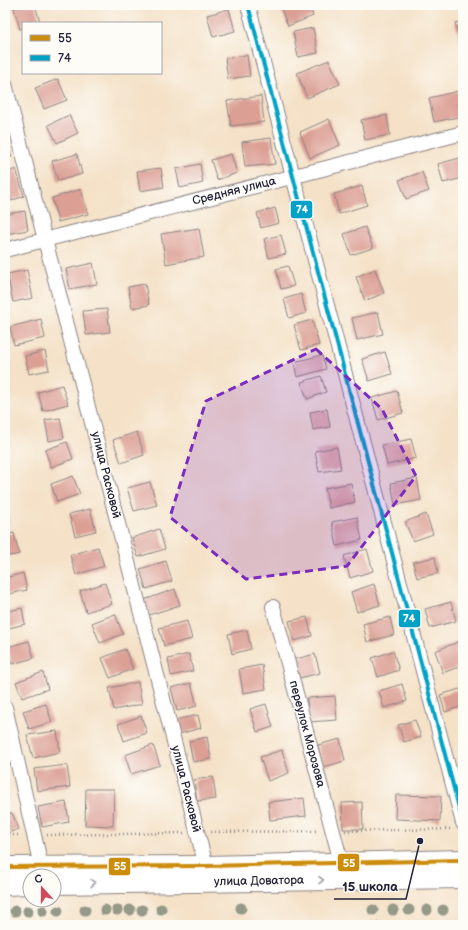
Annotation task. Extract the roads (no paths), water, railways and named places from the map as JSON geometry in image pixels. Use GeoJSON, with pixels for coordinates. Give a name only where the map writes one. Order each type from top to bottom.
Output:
{"type":"FeatureCollection","features":[{"type":"Feature","properties":{"kind":"main road","name":"улица Доватора"},"geometry":{"type":"LineString","coordinates":[[5,867],[206,866],[463,860]]}},
{"type":"Feature","properties":{"kind":"main road","name":"улица Доватора"},"geometry":{"type":"LineString","coordinates":[[62,884],[463,878]]}},
{"type":"Feature","properties":{"kind":"main road"},"geometry":{"type":"LineString","coordinates":[[5,885],[22,884]]}},
{"type":"Feature","properties":{"kind":"street"},"geometry":{"type":"LineString","coordinates":[[248,5],[459,826]]}},
{"type":"Feature","properties":{"kind":"street","name":"улица Расковой"},"geometry":{"type":"LineString","coordinates":[[5,84],[206,866]]}},
{"type":"Feature","properties":{"kind":"street","name":"Средняя улица"},"geometry":{"type":"LineString","coordinates":[[5,250],[463,132]]}},
{"type":"Feature","properties":{"kind":"street","name":"переулок Морозова"},"geometry":{"type":"LineString","coordinates":[[273,607],[341,862]]}},
{"type":"Feature","properties":{"kind":"street"},"geometry":{"type":"LineString","coordinates":[[5,707],[41,866]]}},
{"type":"Feature","properties":{"kind":"place","name":"15 школа"},"geometry":{"type":"Point","coordinates":[420,841]}}]}
